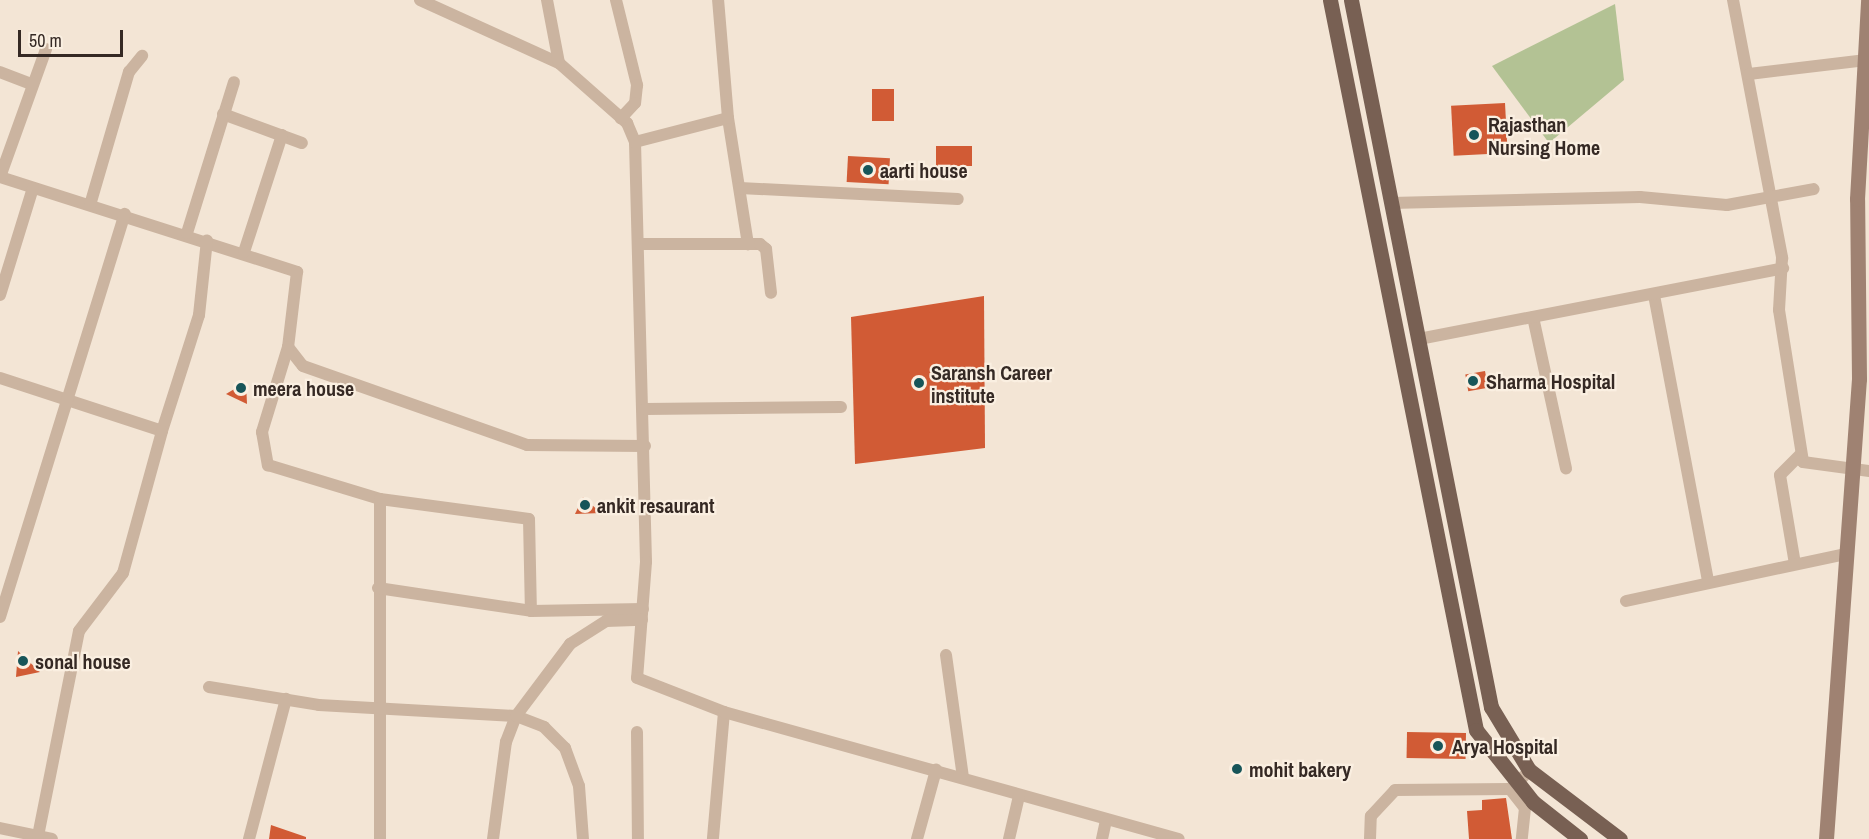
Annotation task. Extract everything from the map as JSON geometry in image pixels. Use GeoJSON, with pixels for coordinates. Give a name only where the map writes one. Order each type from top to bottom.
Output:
{"type":"FeatureCollection","features":[{"type":"Feature","properties":{"kind":"main road"},"geometry":{"type":"LineString","coordinates":[[1330,0],[1476,730],[1513,786],[1580,839]]}},
{"type":"Feature","properties":{"kind":"main road"},"geometry":{"type":"LineString","coordinates":[[1351,0],[1491,707],[1529,770],[1620,839]]}},
{"type":"Feature","properties":{"kind":"street"},"geometry":{"type":"LineString","coordinates":[[420,0],[559,63],[621,118],[635,142],[641,244],[645,409],[643,615],[638,678],[724,712],[1179,839]]}},
{"type":"Feature","properties":{"kind":"street"},"geometry":{"type":"LineString","coordinates":[[547,0],[559,63]]}},
{"type":"Feature","properties":{"kind":"street"},"geometry":{"type":"LineString","coordinates":[[616,0],[637,85],[634,103],[621,118]]}},
{"type":"Feature","properties":{"kind":"street"},"geometry":{"type":"LineString","coordinates":[[718,0],[728,118],[748,244]]}},
{"type":"Feature","properties":{"kind":"street"},"geometry":{"type":"LineString","coordinates":[[1733,0],[1749,74],[1783,268],[1779,310],[1803,462],[1869,471]]}},
{"type":"Feature","properties":{"kind":"street"},"geometry":{"type":"LineString","coordinates":[[1826,839],[1850,468],[1864,386],[1857,199],[1868,0]]}},
{"type":"Feature","properties":{"kind":"street"},"geometry":{"type":"LineString","coordinates":[[46,49],[30,84],[0,177],[187,233],[297,272],[288,347],[262,432],[268,465],[380,499],[529,519],[531,611]]}},
{"type":"Feature","properties":{"kind":"street"},"geometry":{"type":"LineString","coordinates":[[90,205],[129,72],[142,56]]}},
{"type":"Feature","properties":{"kind":"street"},"geometry":{"type":"LineString","coordinates":[[1749,74],[1866,60]]}},
{"type":"Feature","properties":{"kind":"street"},"geometry":{"type":"LineString","coordinates":[[0,72],[30,84]]}},
{"type":"Feature","properties":{"kind":"street"},"geometry":{"type":"LineString","coordinates":[[187,233],[234,82]]}},
{"type":"Feature","properties":{"kind":"street"},"geometry":{"type":"LineString","coordinates":[[223,114],[303,143]]}},
{"type":"Feature","properties":{"kind":"street"},"geometry":{"type":"LineString","coordinates":[[635,142],[728,118]]}},
{"type":"Feature","properties":{"kind":"street"},"geometry":{"type":"LineString","coordinates":[[244,252],[282,135]]}},
{"type":"Feature","properties":{"kind":"street"},"geometry":{"type":"LineString","coordinates":[[0,295],[33,188]]}},
{"type":"Feature","properties":{"kind":"street"},"geometry":{"type":"LineString","coordinates":[[740,188],[958,199]]}},
{"type":"Feature","properties":{"kind":"street"},"geometry":{"type":"LineString","coordinates":[[1391,203],[1628,197],[1727,205],[1814,189]]}},
{"type":"Feature","properties":{"kind":"street"},"geometry":{"type":"LineString","coordinates":[[0,617],[69,400],[90,315],[125,214]]}},
{"type":"Feature","properties":{"kind":"street"},"geometry":{"type":"LineString","coordinates":[[38,836],[79,631],[123,573],[162,431],[199,315],[207,240]]}},
{"type":"Feature","properties":{"kind":"street"},"geometry":{"type":"LineString","coordinates":[[641,244],[748,244],[766,249],[771,293]]}},
{"type":"Feature","properties":{"kind":"street"},"geometry":{"type":"LineString","coordinates":[[1419,339],[1654,295],[1783,268]]}},
{"type":"Feature","properties":{"kind":"street"},"geometry":{"type":"LineString","coordinates":[[1654,295],[1708,580]]}},
{"type":"Feature","properties":{"kind":"street"},"geometry":{"type":"LineString","coordinates":[[1533,318],[1566,468]]}},
{"type":"Feature","properties":{"kind":"street"},"geometry":{"type":"LineString","coordinates":[[288,347],[303,366],[527,445],[645,446]]}},
{"type":"Feature","properties":{"kind":"street"},"geometry":{"type":"LineString","coordinates":[[0,378],[162,431]]}},
{"type":"Feature","properties":{"kind":"street"},"geometry":{"type":"LineString","coordinates":[[645,409],[841,407]]}},
{"type":"Feature","properties":{"kind":"street"},"geometry":{"type":"LineString","coordinates":[[1795,564],[1779,475],[1801,454]]}},
{"type":"Feature","properties":{"kind":"street"},"geometry":{"type":"LineString","coordinates":[[380,499],[378,588],[380,839]]}},
{"type":"Feature","properties":{"kind":"street"},"geometry":{"type":"LineString","coordinates":[[1626,602],[1708,580],[1845,554]]}},
{"type":"Feature","properties":{"kind":"street"},"geometry":{"type":"LineString","coordinates":[[378,588],[531,611],[643,615]]}},
{"type":"Feature","properties":{"kind":"street"},"geometry":{"type":"LineString","coordinates":[[493,839],[506,742],[516,716],[570,644],[606,621],[643,615]]}},
{"type":"Feature","properties":{"kind":"street"},"geometry":{"type":"LineString","coordinates":[[946,656],[963,777]]}},
{"type":"Feature","properties":{"kind":"street"},"geometry":{"type":"LineString","coordinates":[[209,687],[286,699],[379,708],[516,716],[544,727],[565,748],[579,786],[583,839]]}},
{"type":"Feature","properties":{"kind":"street"},"geometry":{"type":"LineString","coordinates":[[249,839],[286,699]]}},
{"type":"Feature","properties":{"kind":"street"},"geometry":{"type":"LineString","coordinates":[[713,839],[724,712]]}},
{"type":"Feature","properties":{"kind":"street"},"geometry":{"type":"LineString","coordinates":[[637,732],[638,839]]}},
{"type":"Feature","properties":{"kind":"street"},"geometry":{"type":"LineString","coordinates":[[917,839],[936,770]]}},
{"type":"Feature","properties":{"kind":"street"},"geometry":{"type":"LineString","coordinates":[[1370,839],[1371,816],[1395,790],[1513,786],[1529,770]]}},
{"type":"Feature","properties":{"kind":"street"},"geometry":{"type":"LineString","coordinates":[[1513,786],[1525,808],[1522,839]]}},
{"type":"Feature","properties":{"kind":"street"},"geometry":{"type":"LineString","coordinates":[[1009,839],[1019,796]]}},
{"type":"Feature","properties":{"kind":"street"},"geometry":{"type":"LineString","coordinates":[[1102,839],[1106,820]]}},
{"type":"Feature","properties":{"kind":"street"},"geometry":{"type":"LineString","coordinates":[[0,828],[52,839]]}},
{"type":"Feature","properties":{"kind":"green space"},"geometry":{"type":"Polygon","coordinates":[[[1615,4],[1624,80],[1549,143],[1492,66],[1615,4]]]}},
{"type":"Feature","properties":{"kind":"building"},"geometry":{"type":"Polygon","coordinates":[[[872,89],[894,89],[894,121],[872,121],[872,89]]]}},
{"type":"Feature","properties":{"kind":"building"},"geometry":{"type":"Polygon","coordinates":[[[1505,103],[1508,153],[1454,156],[1451,106],[1505,103]]]}},
{"type":"Feature","properties":{"kind":"building"},"geometry":{"type":"Polygon","coordinates":[[[936,146],[972,146],[972,166],[936,166],[936,146]]]}},
{"type":"Feature","properties":{"kind":"building","name":"aarti house"},"geometry":{"type":"Polygon","coordinates":[[[848,156],[890,158],[889,184],[847,182],[848,156]]]}},
{"type":"Feature","properties":{"kind":"building","name":"Saransh Career institute"},"geometry":{"type":"Polygon","coordinates":[[[984,296],[985,448],[855,464],[851,317],[984,296]]]}},
{"type":"Feature","properties":{"kind":"building"},"geometry":{"type":"Polygon","coordinates":[[[1485,371],[1488,388],[1468,391],[1465,374],[1485,371]]]}},
{"type":"Feature","properties":{"kind":"building","name":"meera house"},"geometry":{"type":"Polygon","coordinates":[[[246,382],[247,404],[226,394],[246,382]]]}},
{"type":"Feature","properties":{"kind":"building","name":"ankit resaurant"},"geometry":{"type":"Polygon","coordinates":[[[583,497],[601,513],[575,514],[583,497]]]}},
{"type":"Feature","properties":{"kind":"building","name":"sonal house"},"geometry":{"type":"Polygon","coordinates":[[[18,651],[40,672],[16,677],[18,651]]]}},
{"type":"Feature","properties":{"kind":"building"},"geometry":{"type":"Polygon","coordinates":[[[1407,732],[1466,733],[1466,759],[1407,758],[1407,732]]]}},
{"type":"Feature","properties":{"kind":"building"},"geometry":{"type":"Polygon","coordinates":[[[1506,798],[1512,839],[1469,839],[1467,811],[1482,810],[1482,800],[1506,798]]]}},
{"type":"Feature","properties":{"kind":"building"},"geometry":{"type":"Polygon","coordinates":[[[271,825],[306,837],[306,839],[269,839],[271,825]]]}},
{"type":"Feature","properties":{"kind":"place","name":"Rajasthan Nursing Home"},"geometry":{"type":"Point","coordinates":[1474,135]}},
{"type":"Feature","properties":{"kind":"place","name":"aarti house"},"geometry":{"type":"Point","coordinates":[868,170]}},
{"type":"Feature","properties":{"kind":"place","name":"Sharma Hospital"},"geometry":{"type":"Point","coordinates":[1473,381]}},
{"type":"Feature","properties":{"kind":"place","name":"Saransh Career institute"},"geometry":{"type":"Point","coordinates":[919,383]}},
{"type":"Feature","properties":{"kind":"place","name":"meera house"},"geometry":{"type":"Point","coordinates":[241,388]}},
{"type":"Feature","properties":{"kind":"place","name":"ankit resaurant"},"geometry":{"type":"Point","coordinates":[585,505]}},
{"type":"Feature","properties":{"kind":"place","name":"sonal house"},"geometry":{"type":"Point","coordinates":[23,661]}},
{"type":"Feature","properties":{"kind":"place","name":"Arya Hospital"},"geometry":{"type":"Point","coordinates":[1438,746]}},
{"type":"Feature","properties":{"kind":"place","name":"mohit bakery"},"geometry":{"type":"Point","coordinates":[1237,769]}}]}
